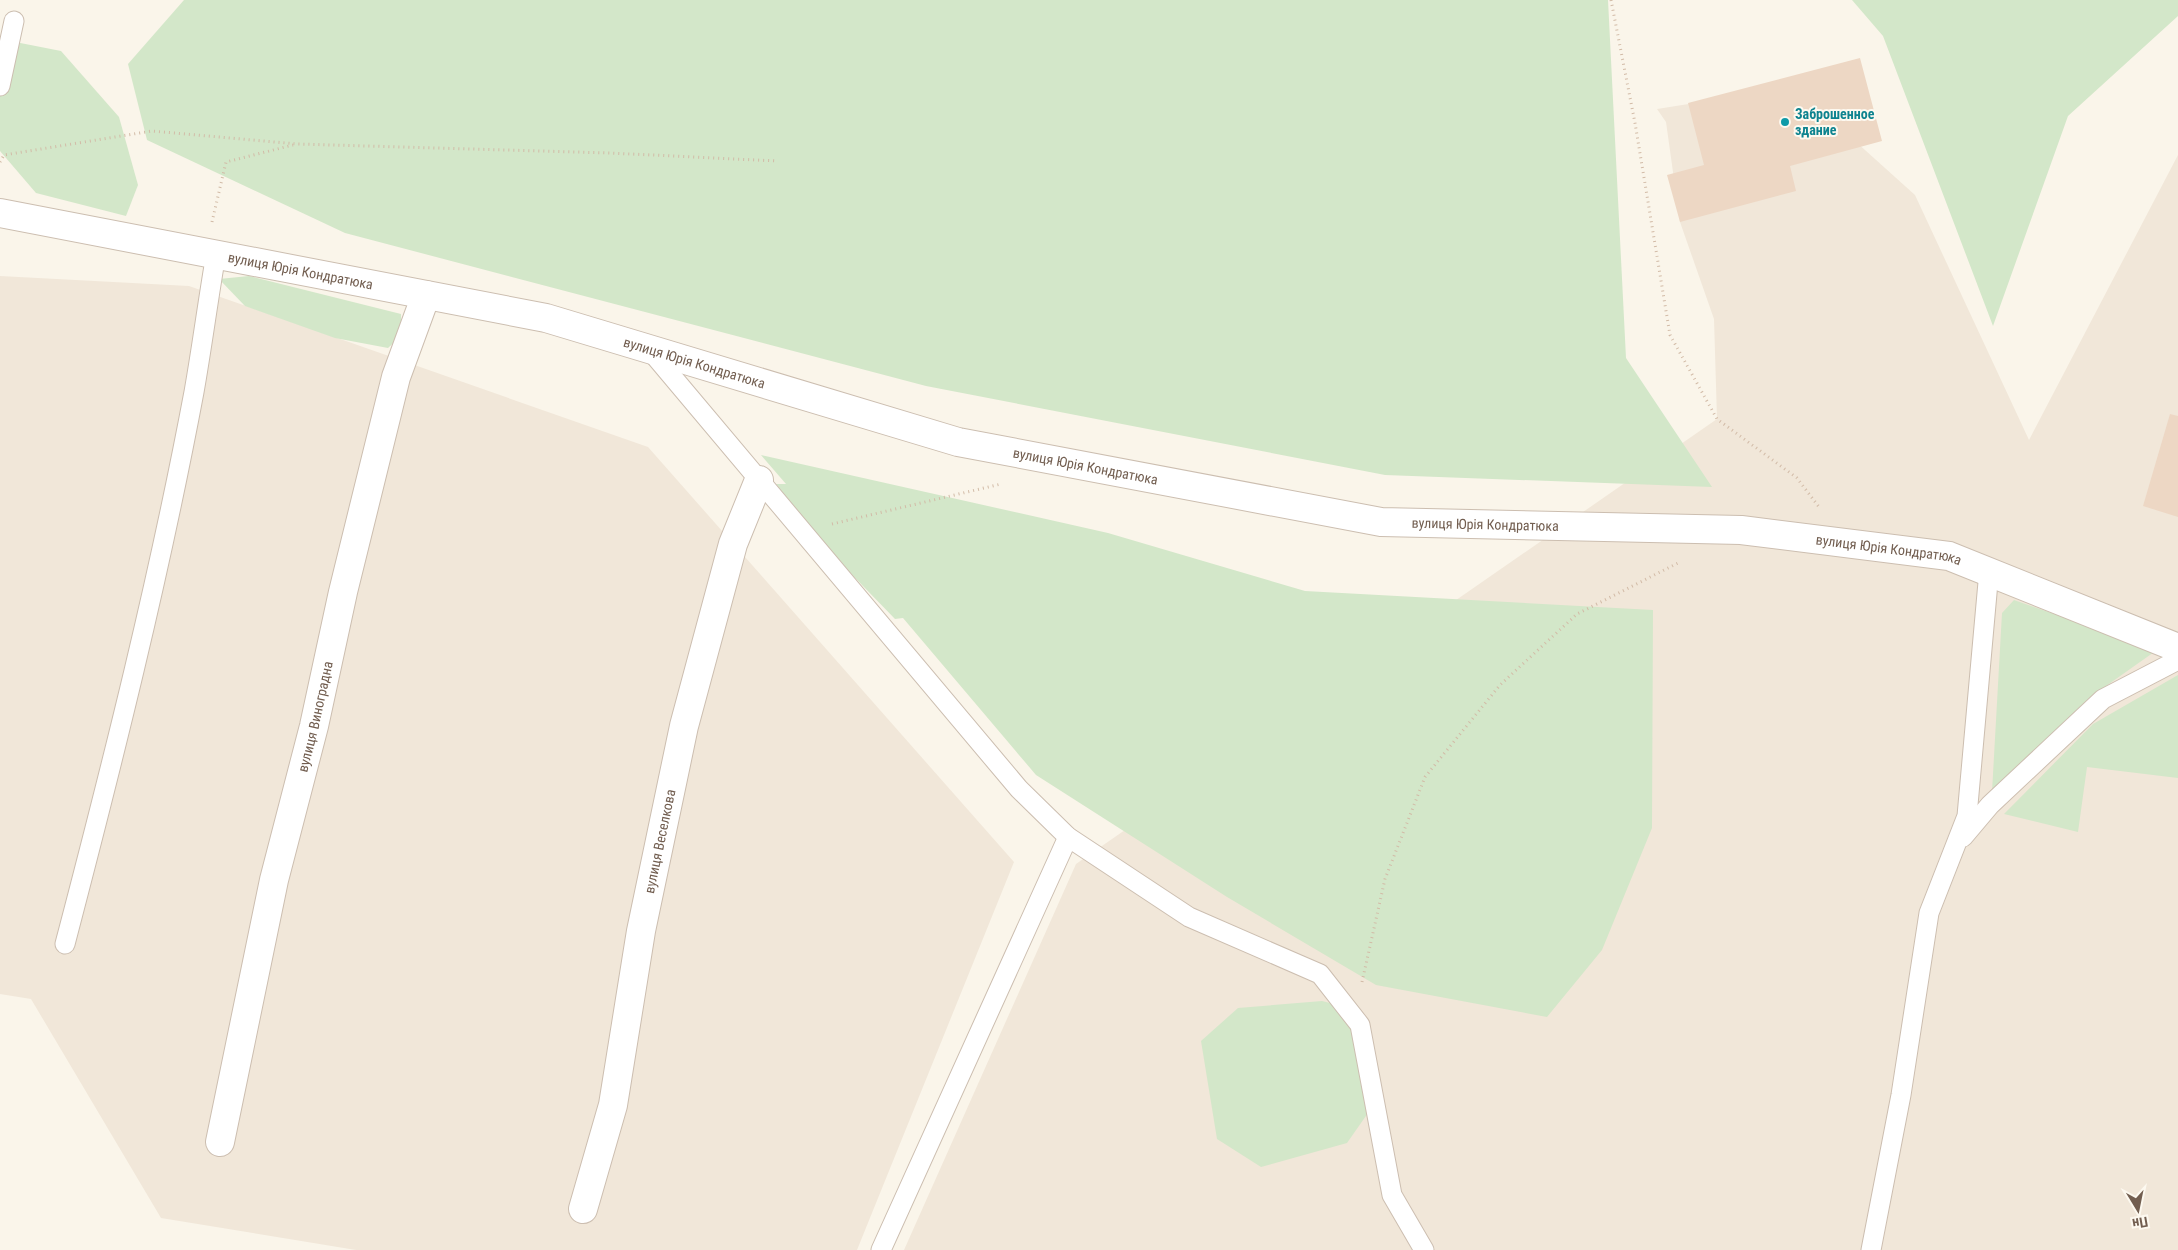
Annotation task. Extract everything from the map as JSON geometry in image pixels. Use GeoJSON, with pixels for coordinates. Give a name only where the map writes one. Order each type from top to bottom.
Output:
{"type":"FeatureCollection","features":[{"type":"Feature","properties":{"kind":"street","name":"вулиця Юрія Кондратюка"},"geometry":{"type":"LineString","coordinates":[[0,212],[546,318],[958,442],[1381,522],[1742,530],[1949,556],[2178,648]]}},
{"type":"Feature","properties":{"kind":"street","name":"вулиця Виноградна"},"geometry":{"type":"LineString","coordinates":[[220,1142],[274,880],[314,726],[348,574],[396,378],[426,295]]}},
{"type":"Feature","properties":{"kind":"street","name":"вулиця Веселкова"},"geometry":{"type":"LineString","coordinates":[[583,1209],[613,1105],[641,931],[684,726],[733,544],[760,480]]}},
{"type":"Feature","properties":{"kind":"lane"},"geometry":{"type":"LineString","coordinates":[[0,86],[14,21]]}},
{"type":"Feature","properties":{"kind":"lane"},"geometry":{"type":"LineString","coordinates":[[66,944],[108,783],[154,586],[194,391],[210,253]]}},
{"type":"Feature","properties":{"kind":"lane"},"geometry":{"type":"LineString","coordinates":[[649,349],[1018,789],[1068,837],[1189,917],[1320,974],[1360,1025],[1392,1195],[1424,1250]]}},
{"type":"Feature","properties":{"kind":"lane"},"geometry":{"type":"LineString","coordinates":[[1871,1250],[1901,1095],[1929,913],[1967,816],[1989,571]]}},
{"type":"Feature","properties":{"kind":"lane"},"geometry":{"type":"LineString","coordinates":[[1955,846],[1990,805],[2103,699],[2178,660]]}},
{"type":"Feature","properties":{"kind":"lane"},"geometry":{"type":"LineString","coordinates":[[881,1250],[1068,837]]}},
{"type":"Feature","properties":{"kind":"path"},"geometry":{"type":"LineString","coordinates":[[1611,0],[1635,123],[1670,335],[1717,420],[1797,478],[1847,544]]}},
{"type":"Feature","properties":{"kind":"path"},"geometry":{"type":"LineString","coordinates":[[0,162],[4,156],[152,131],[297,144],[610,153],[777,161]]}},
{"type":"Feature","properties":{"kind":"path"},"geometry":{"type":"LineString","coordinates":[[210,253],[226,162],[297,144]]}},
{"type":"Feature","properties":{"kind":"path"},"geometry":{"type":"LineString","coordinates":[[802,532],[1004,483]]}},
{"type":"Feature","properties":{"kind":"path"},"geometry":{"type":"LineString","coordinates":[[1354,1017],[1385,879],[1425,777],[1500,684],[1577,614],[1681,561]]}},
{"type":"Feature","properties":{"kind":"shaded area"},"geometry":{"type":"Polygon","coordinates":[[[1795,87],[1915,195],[2029,440],[2178,155],[2178,1250],[904,1250],[1076,864],[1717,419],[1714,319],[1680,222],[1666,122],[1657,109],[1795,87]]]}},
{"type":"Feature","properties":{"kind":"shaded area"},"geometry":{"type":"Polygon","coordinates":[[[0,276],[189,286],[648,447],[1014,862],[857,1250],[356,1250],[161,1218],[31,999],[0,994],[0,276]]]}},
{"type":"Feature","properties":{"kind":"green space"},"geometry":{"type":"Polygon","coordinates":[[[184,0],[1608,0],[1626,358],[1712,487],[1385,475],[926,386],[345,233],[147,140],[128,64],[184,0]]]}},
{"type":"Feature","properties":{"kind":"green space"},"geometry":{"type":"Polygon","coordinates":[[[1852,0],[2178,0],[2178,16],[2068,116],[1993,326],[1883,36],[1852,0]]]}},
{"type":"Feature","properties":{"kind":"green space"},"geometry":{"type":"Polygon","coordinates":[[[0,39],[61,51],[119,117],[138,185],[126,216],[36,193],[0,151],[0,39]]]}},
{"type":"Feature","properties":{"kind":"green space"},"geometry":{"type":"Polygon","coordinates":[[[249,276],[401,314],[401,336],[388,348],[335,338],[245,306],[219,279],[249,276]]]}},
{"type":"Feature","properties":{"kind":"green space"},"geometry":{"type":"Polygon","coordinates":[[[761,455],[1108,533],[1305,591],[1653,610],[1652,828],[1602,950],[1547,1017],[1376,985],[1227,897],[1036,775],[903,618],[895,619],[829,551],[776,484],[786,484],[761,455]]]}},
{"type":"Feature","properties":{"kind":"green space"},"geometry":{"type":"Polygon","coordinates":[[[2014,600],[2157,650],[2089,698],[1992,792],[2002,613],[2014,600]]]}},
{"type":"Feature","properties":{"kind":"green space"},"geometry":{"type":"Polygon","coordinates":[[[2178,675],[2178,778],[2087,767],[2078,832],[2004,814],[2093,724],[2178,675]]]}},
{"type":"Feature","properties":{"kind":"green space"},"geometry":{"type":"Polygon","coordinates":[[[1322,1001],[1346,1007],[1375,1103],[1347,1143],[1261,1167],[1217,1139],[1201,1041],[1238,1008],[1322,1001]]]}},
{"type":"Feature","properties":{"kind":"building","name":"Заброшенное здание"},"geometry":{"type":"Polygon","coordinates":[[[1860,58],[1882,141],[1790,166],[1796,191],[1680,222],[1667,175],[1704,165],[1688,103],[1860,58]]]}},
{"type":"Feature","properties":{"kind":"building"},"geometry":{"type":"Polygon","coordinates":[[[2170,414],[2178,416],[2178,517],[2143,506],[2170,414]]]}},
{"type":"Feature","properties":{"kind":"place","name":"Заброшенное здание"},"geometry":{"type":"Point","coordinates":[1785,122]}}]}
